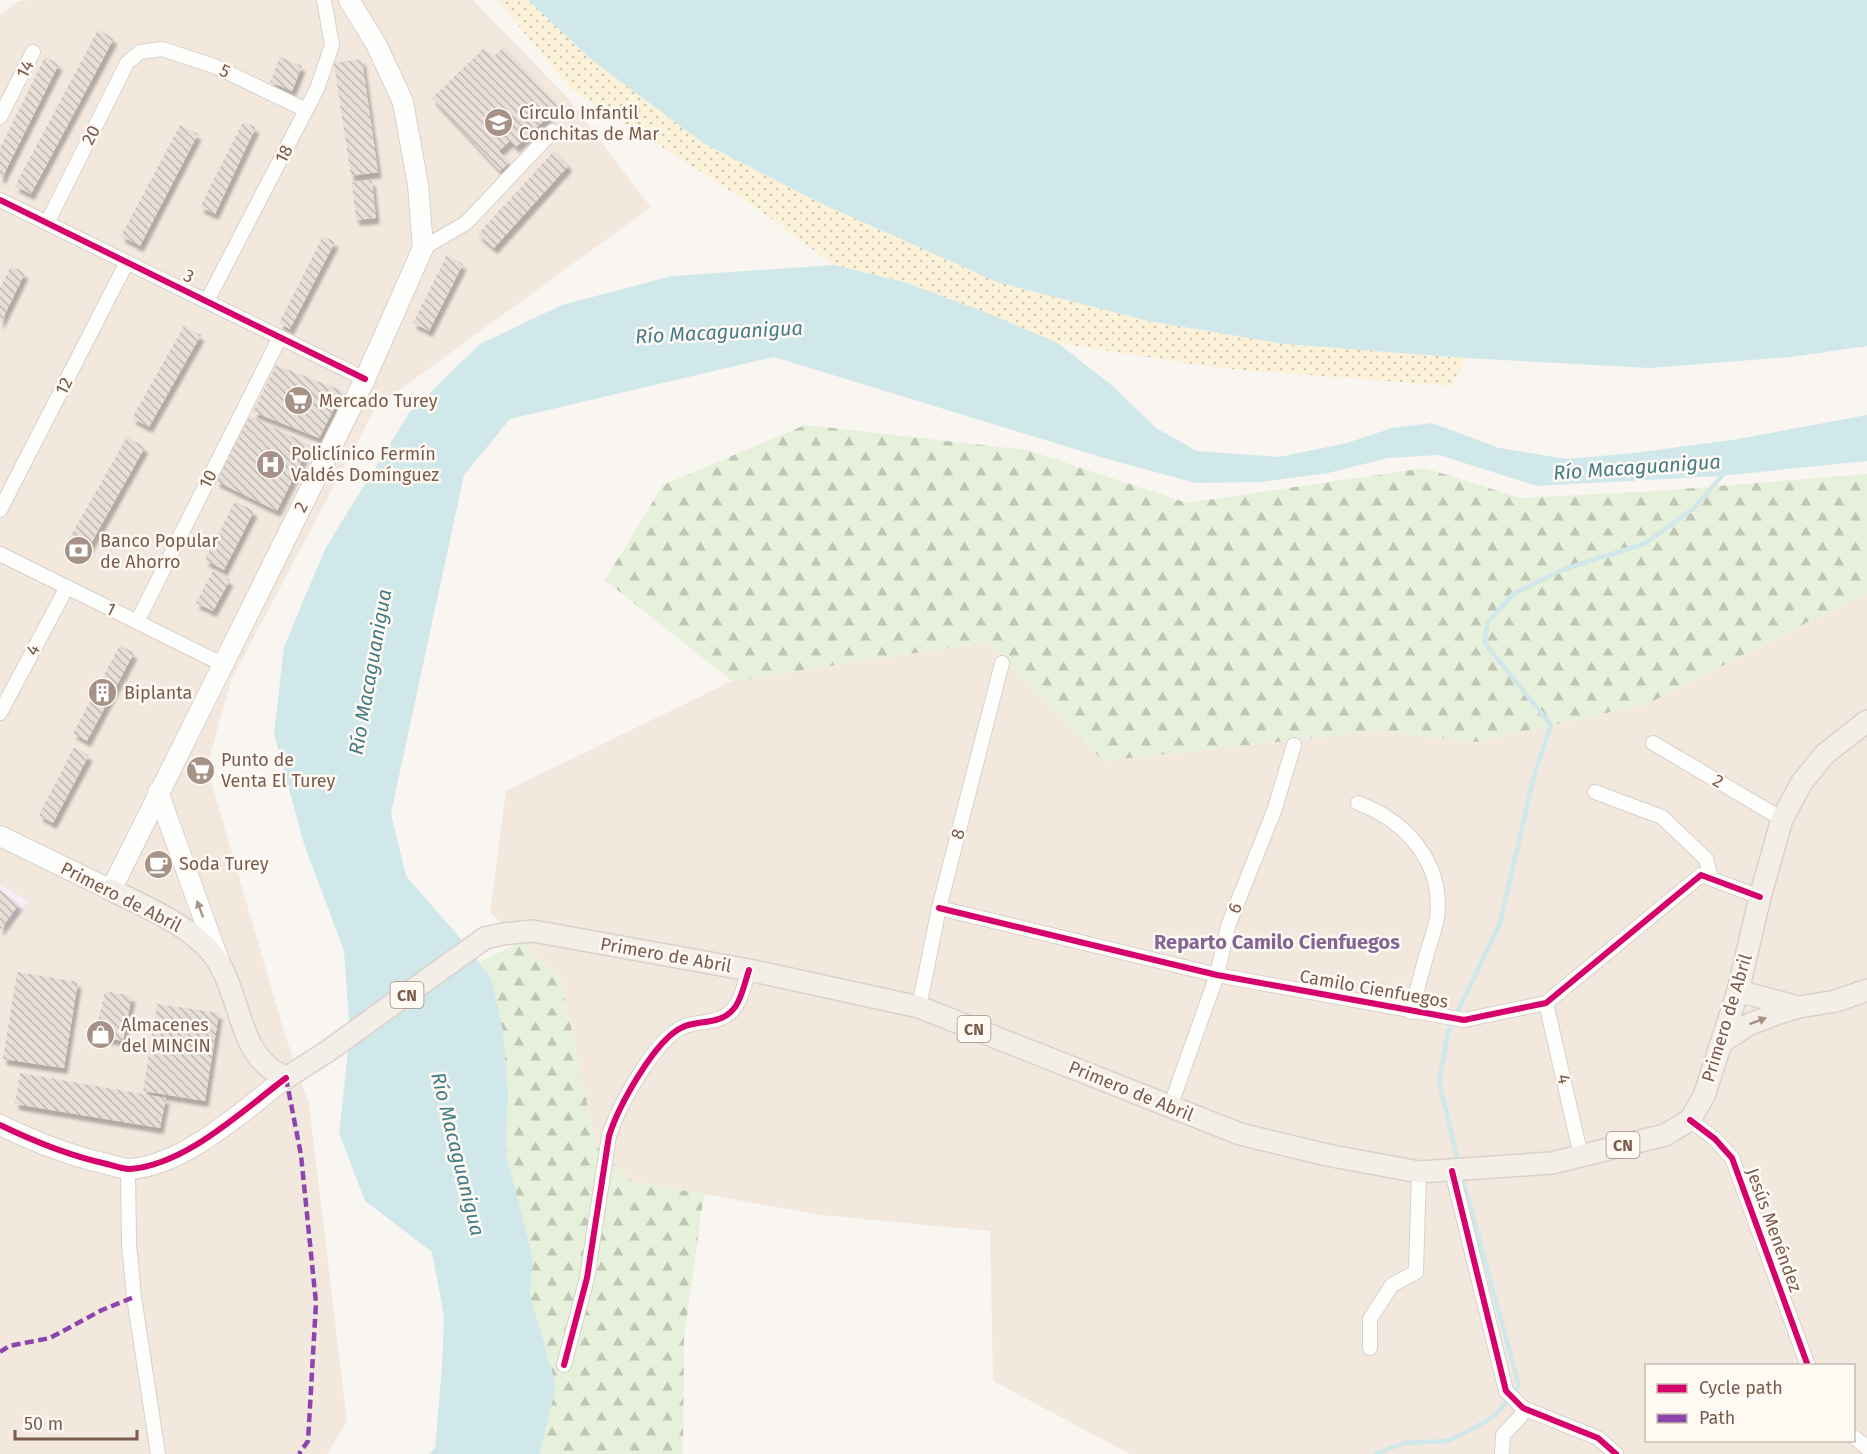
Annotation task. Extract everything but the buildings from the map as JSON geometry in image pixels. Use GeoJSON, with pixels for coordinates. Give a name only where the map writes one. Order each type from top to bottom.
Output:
{"type":"FeatureCollection","features":[{"type":"Feature","properties":{"kind":"main road"},"geometry":{"type":"LineString","coordinates":[[350,0],[376,44],[403,102],[418,185],[423,248]]}},
{"type":"Feature","properties":{"kind":"main road","name":"2"},"geometry":{"type":"LineString","coordinates":[[111,890],[365,379],[423,248]]}},
{"type":"Feature","properties":{"kind":"main road","name":"Primero de Abril"},"geometry":{"type":"LineString","coordinates":[[0,836],[150,909],[195,936],[220,964],[251,1044],[269,1067],[286,1078],[328,1051],[485,939],[503,934],[533,931],[749,970],[919,1006],[1240,1134],[1327,1155],[1419,1172],[1460,1170],[1552,1163],[1665,1135],[1690,1120],[1704,1096],[1738,992],[1760,897],[1782,819],[1802,782],[1825,754],[1867,721]]}},
{"type":"Feature","properties":{"kind":"main road"},"geometry":{"type":"LineString","coordinates":[[158,792],[220,964]]}},
{"type":"Feature","properties":{"kind":"main road"},"geometry":{"type":"LineString","coordinates":[[1722,1042],[1748,1025],[1799,1007],[1836,1001],[1867,990]]}},
{"type":"Feature","properties":{"kind":"main road"},"geometry":{"type":"LineString","coordinates":[[1738,992],[1799,1007]]}},
{"type":"Feature","properties":{"kind":"main road"},"geometry":{"type":"LineString","coordinates":[[0,1125],[35,1142],[92,1161],[128,1169],[162,1161],[199,1143],[286,1078]]}},
{"type":"Feature","properties":{"kind":"street","name":"18"},"geometry":{"type":"LineString","coordinates":[[207,302],[317,89],[332,45],[324,0]]}},
{"type":"Feature","properties":{"kind":"street","name":"5"},"geometry":{"type":"LineString","coordinates":[[140,52],[162,49],[214,66],[306,110]]}},
{"type":"Feature","properties":{"kind":"street","name":"14"},"geometry":{"type":"LineString","coordinates":[[0,117],[33,52]]}},
{"type":"Feature","properties":{"kind":"street","name":"20"},"geometry":{"type":"LineString","coordinates":[[47,223],[127,63],[140,52]]}},
{"type":"Feature","properties":{"kind":"street"},"geometry":{"type":"LineString","coordinates":[[423,248],[466,223],[553,131]]}},
{"type":"Feature","properties":{"kind":"street","name":"3"},"geometry":{"type":"LineString","coordinates":[[0,200],[365,379]]}},
{"type":"Feature","properties":{"kind":"street","name":"12"},"geometry":{"type":"LineString","coordinates":[[0,510],[127,262]]}},
{"type":"Feature","properties":{"kind":"street","name":"10"},"geometry":{"type":"LineString","coordinates":[[137,622],[280,337]]}},
{"type":"Feature","properties":{"kind":"street","name":"1"},"geometry":{"type":"LineString","coordinates":[[0,554],[222,664]]}},
{"type":"Feature","properties":{"kind":"street","name":"4"},"geometry":{"type":"LineString","coordinates":[[0,713],[67,587]]}},
{"type":"Feature","properties":{"kind":"street","name":"8"},"geometry":{"type":"LineString","coordinates":[[919,1006],[939,908],[1002,663]]}},
{"type":"Feature","properties":{"kind":"street","name":"2"},"geometry":{"type":"LineString","coordinates":[[1653,743],[1782,819]]}},
{"type":"Feature","properties":{"kind":"street","name":"6"},"geometry":{"type":"LineString","coordinates":[[1170,1107],[1217,975],[1228,926],[1274,811],[1294,745]]}},
{"type":"Feature","properties":{"kind":"street"},"geometry":{"type":"LineString","coordinates":[[1595,792],[1662,817],[1706,859],[1711,878],[1760,897]]}},
{"type":"Feature","properties":{"kind":"street"},"geometry":{"type":"LineString","coordinates":[[1358,803],[1378,811],[1413,839],[1427,858],[1436,889],[1437,918],[1411,1012]]}},
{"type":"Feature","properties":{"kind":"street","name":"Camilo Cienfuegos"},"geometry":{"type":"LineString","coordinates":[[939,908],[1217,975],[1464,1020],[1546,1003],[1701,875],[1711,878]]}},
{"type":"Feature","properties":{"kind":"street"},"geometry":{"type":"LineString","coordinates":[[564,1365],[587,1278],[609,1136],[615,1118],[637,1080],[668,1038],[683,1027],[727,1017],[733,1012],[749,970]]}},
{"type":"Feature","properties":{"kind":"street","name":"4"},"geometry":{"type":"LineString","coordinates":[[1546,1003],[1581,1156]]}},
{"type":"Feature","properties":{"kind":"street","name":"Jesús Menéndez"},"geometry":{"type":"LineString","coordinates":[[1690,1120],[1715,1139],[1732,1158],[1808,1364]]}},
{"type":"Feature","properties":{"kind":"street"},"geometry":{"type":"LineString","coordinates":[[128,1169],[129,1244],[134,1297],[158,1454]]}},
{"type":"Feature","properties":{"kind":"street"},"geometry":{"type":"LineString","coordinates":[[1460,1170],[1506,1391],[1523,1408],[1598,1438],[1616,1454]]}},
{"type":"Feature","properties":{"kind":"street"},"geometry":{"type":"LineString","coordinates":[[1370,1348],[1370,1319],[1392,1285],[1416,1272],[1419,1172]]}},
{"type":"Feature","properties":{"kind":"street"},"geometry":{"type":"LineString","coordinates":[[1502,1454],[1503,1435],[1521,1416],[1523,1408]]}},
{"type":"Feature","properties":{"kind":"street"},"geometry":{"type":"LineString","coordinates":[[1855,1438],[1867,1448]]}},
{"type":"Feature","properties":{"kind":"shaded area"},"geometry":{"type":"Polygon","coordinates":[[[473,0],[566,96],[651,207],[376,407],[231,680],[207,767],[285,1035],[309,1104],[347,1421],[327,1454],[0,1454],[0,15],[19,1],[473,0]]]}},
{"type":"Feature","properties":{"kind":"shaded area"},"geometry":{"type":"Polygon","coordinates":[[[1867,592],[1867,1454],[1130,1454],[993,1381],[990,1231],[822,1215],[633,1182],[596,1146],[561,980],[490,912],[506,791],[732,681],[987,642],[1103,761],[1376,731],[1475,742],[1647,704],[1867,592]]]}},
{"type":"Feature","properties":{"kind":"shaded area"},"geometry":{"type":"Polygon","coordinates":[[[0,885],[29,901],[0,932],[0,885]]]}},
{"type":"Feature","properties":{"kind":"green space"},"geometry":{"type":"Polygon","coordinates":[[[805,425],[1027,450],[1187,503],[1425,468],[1520,498],[1658,491],[1867,474],[1867,592],[1647,704],[1475,742],[1376,731],[1103,761],[987,642],[732,681],[605,580],[663,485],[805,425]]]}},
{"type":"Feature","properties":{"kind":"green space"},"geometry":{"type":"Polygon","coordinates":[[[521,942],[561,979],[596,1146],[633,1182],[704,1194],[684,1338],[683,1454],[540,1454],[556,1385],[530,1296],[533,1258],[506,1154],[508,1095],[491,978],[479,962],[521,942]]]}},
{"type":"Feature","properties":{"kind":"sand"},"geometry":{"type":"Polygon","coordinates":[[[497,0],[528,0],[593,61],[703,143],[818,202],[997,282],[1148,321],[1285,344],[1466,358],[1451,386],[1218,368],[1058,343],[985,312],[904,282],[834,265],[754,206],[571,89],[497,0]]]}},
{"type":"Feature","properties":{"kind":"water"},"geometry":{"type":"Polygon","coordinates":[[[528,0],[1867,0],[1867,346],[1791,357],[1650,368],[1466,358],[1285,344],[1148,321],[997,282],[818,202],[703,143],[593,61],[528,0]]]}},
{"type":"Feature","properties":{"kind":"water","name":"Río Macaguanigua"},"geometry":{"type":"Polygon","coordinates":[[[834,265],[904,282],[985,312],[1058,343],[1115,388],[1156,428],[1197,451],[1279,457],[1347,443],[1392,428],[1432,423],[1499,448],[1567,459],[1634,453],[1738,439],[1867,415],[1867,461],[1720,476],[1537,486],[1439,455],[1388,458],[1328,473],[1261,482],[1196,483],[1104,458],[774,357],[510,419],[464,475],[391,813],[406,876],[462,940],[491,978],[503,1030],[508,1095],[506,1154],[533,1258],[530,1296],[556,1385],[540,1454],[429,1454],[435,1448],[444,1316],[432,1252],[365,1201],[339,1133],[350,1034],[344,951],[304,844],[274,734],[284,647],[325,549],[409,413],[480,344],[562,305],[672,276],[834,265]]]}},
{"type":"Feature","properties":{"kind":"waterway","name":"Río Macaguanigua"},"geometry":{"type":"LineString","coordinates":[[1459,1165],[1439,1082],[1448,1032],[1500,923],[1534,776],[1551,725],[1484,642],[1488,622],[1513,594],[1562,570],[1646,543],[1694,508],[1725,472]]}},
{"type":"Feature","properties":{"kind":"waterway"},"geometry":{"type":"LineString","coordinates":[[1376,1454],[1404,1443],[1449,1441],[1497,1413],[1519,1386],[1462,1176]]}},
{"type":"Feature","properties":{"kind":"marked path"},"geometry":{"type":"LineString","coordinates":[[286,1078],[301,1155],[316,1303],[308,1441],[299,1454]]}},
{"type":"Feature","properties":{"kind":"marked path"},"geometry":{"type":"LineString","coordinates":[[0,1352],[9,1346],[50,1338],[102,1310],[134,1297]]}},
{"type":"Feature","properties":{"kind":"cycle path"},"geometry":{"type":"LineString","coordinates":[[0,200],[365,379]]}},
{"type":"Feature","properties":{"kind":"cycle path"},"geometry":{"type":"LineString","coordinates":[[939,908],[1217,975],[1464,1020],[1546,1003],[1701,875],[1760,897]]}},
{"type":"Feature","properties":{"kind":"cycle path"},"geometry":{"type":"LineString","coordinates":[[564,1365],[587,1278],[609,1136],[620,1108],[650,1059],[672,1034],[686,1026],[721,1018],[734,1009],[749,970]]}},
{"type":"Feature","properties":{"kind":"cycle path"},"geometry":{"type":"LineString","coordinates":[[0,1125],[66,1153],[130,1169],[172,1158],[193,1147],[233,1120],[286,1078]]}},
{"type":"Feature","properties":{"kind":"cycle path"},"geometry":{"type":"LineString","coordinates":[[1690,1120],[1715,1139],[1732,1158],[1807,1364]]}},
{"type":"Feature","properties":{"kind":"cycle path"},"geometry":{"type":"LineString","coordinates":[[1452,1171],[1506,1391],[1523,1408],[1598,1438],[1616,1454]]}},
{"type":"Feature","properties":{"kind":"place","name":"Círculo Infantil Conchitas de Mar"},"geometry":{"type":"Point","coordinates":[498,123]}},
{"type":"Feature","properties":{"kind":"place","name":"Mercado Turey"},"geometry":{"type":"Point","coordinates":[298,401]}},
{"type":"Feature","properties":{"kind":"place","name":"Policlínico Fermín Valdés Domínguez"},"geometry":{"type":"Point","coordinates":[270,464]}},
{"type":"Feature","properties":{"kind":"place","name":"Banco Popular de Ahorro"},"geometry":{"type":"Point","coordinates":[79,551]}},
{"type":"Feature","properties":{"kind":"place","name":"Biplanta"},"geometry":{"type":"Point","coordinates":[103,693]}},
{"type":"Feature","properties":{"kind":"place","name":"Punto de Venta El Turey"},"geometry":{"type":"Point","coordinates":[200,770]}},
{"type":"Feature","properties":{"kind":"place","name":"Soda Turey"},"geometry":{"type":"Point","coordinates":[158,864]}},
{"type":"Feature","properties":{"kind":"place","name":"Almacenes del MINCIN"},"geometry":{"type":"Point","coordinates":[100,1035]}},
{"type":"Feature","properties":{"kind":"district","name":"Reparto Camilo Cienfuegos"},"geometry":{"type":"Point","coordinates":[1277,942]}}]}
